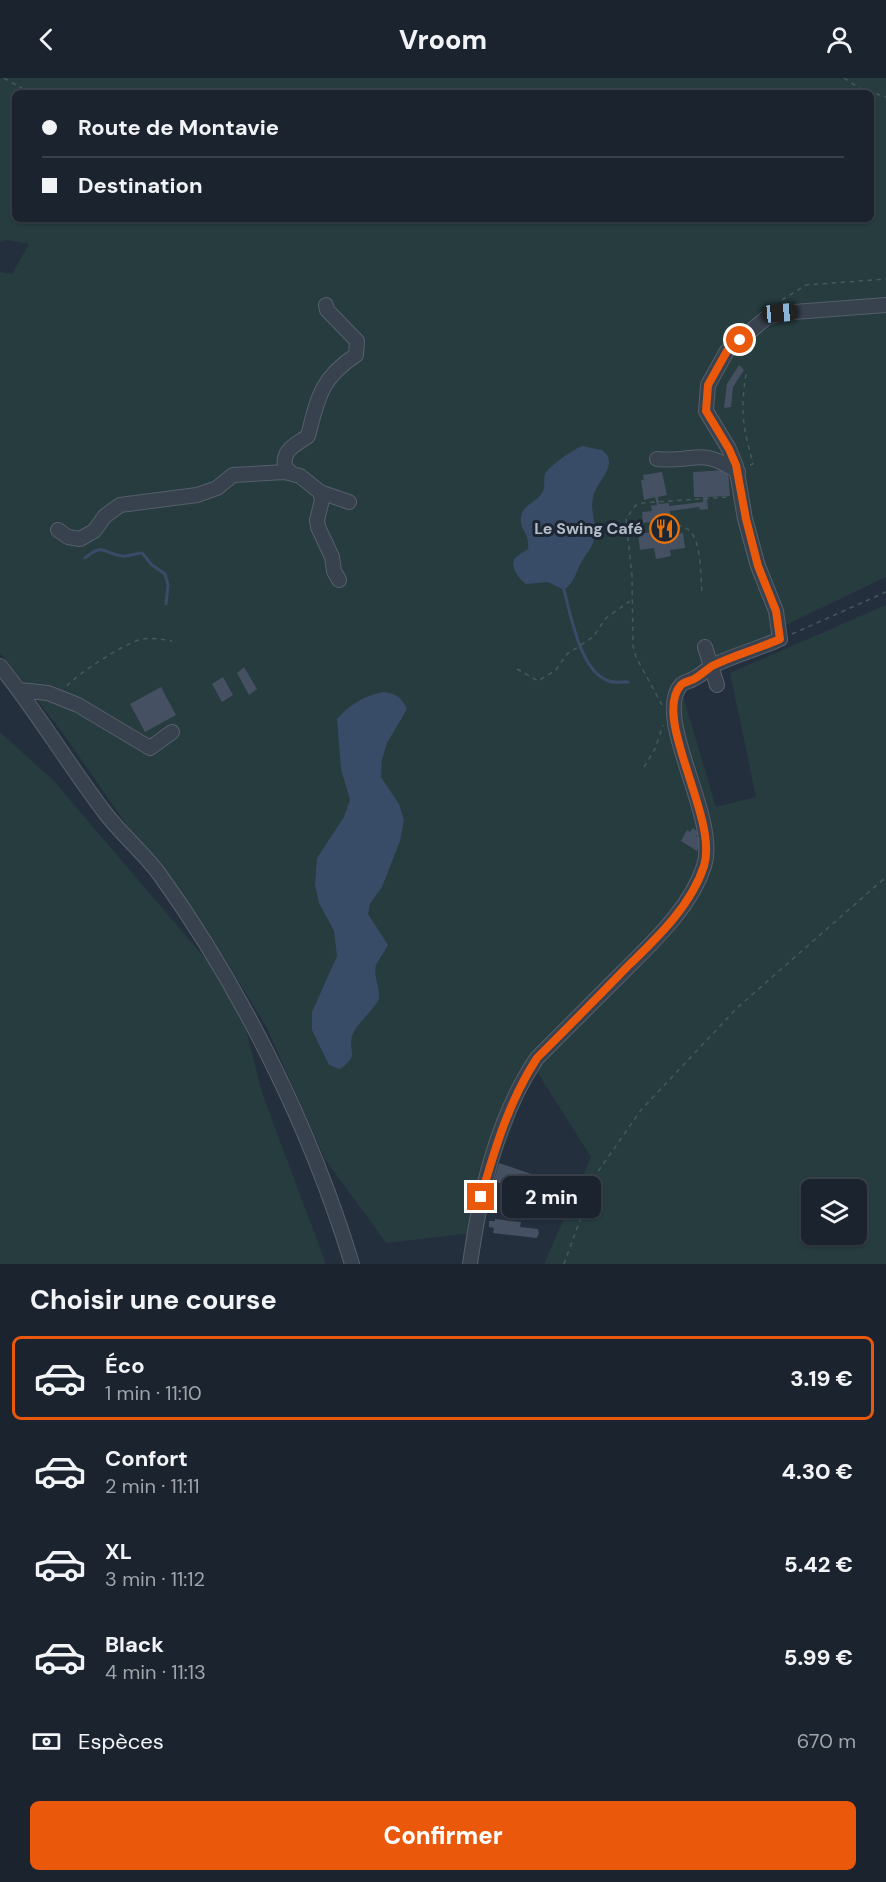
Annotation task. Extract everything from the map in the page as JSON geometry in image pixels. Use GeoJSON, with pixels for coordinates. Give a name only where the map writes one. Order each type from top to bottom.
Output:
{"type":"FeatureCollection","features":[{"type":"Feature","properties":{"kind":"street"},"geometry":{"type":"LineString","coordinates":[[291,474],[285,467],[285,452],[308,436],[329,375],[356,354],[357,341],[327,310],[326,305]]}},
{"type":"Feature","properties":{"kind":"street"},"geometry":{"type":"LineString","coordinates":[[470,1264],[481,1197],[492,1158],[510,1107],[524,1079],[537,1058],[650,945],[692,893],[702,871],[707,851],[707,835],[702,812],[687,772],[675,722],[674,709],[682,685],[712,666],[780,639],[776,611],[755,557],[741,497],[738,472],[729,449],[706,411],[708,385],[727,351],[766,318],[780,313],[886,305]]}},
{"type":"Feature","properties":{"kind":"street"},"geometry":{"type":"LineString","coordinates":[[657,459],[675,460],[706,456],[717,459],[738,472]]}},
{"type":"Feature","properties":{"kind":"street"},"geometry":{"type":"LineString","coordinates":[[58,530],[69,537],[80,539],[94,531],[105,516],[120,505],[197,495],[217,488],[233,475],[271,471],[291,474],[311,483],[320,492],[349,502]]}},
{"type":"Feature","properties":{"kind":"street"},"geometry":{"type":"LineString","coordinates":[[320,492],[322,500],[317,520],[318,527],[332,557],[334,571],[339,580]]}},
{"type":"Feature","properties":{"kind":"street"},"geometry":{"type":"LineString","coordinates":[[705,647],[717,685]]}},
{"type":"Feature","properties":{"kind":"street"},"geometry":{"type":"LineString","coordinates":[[0,666],[106,815],[158,873],[194,924],[259,1038],[327,1187],[352,1264]]}},
{"type":"Feature","properties":{"kind":"street"},"geometry":{"type":"LineString","coordinates":[[19,690],[48,693],[78,705],[150,748],[172,732]]}},
{"type":"Feature","properties":{"kind":"path"},"geometry":{"type":"LineString","coordinates":[[4,78],[25,90]]}},
{"type":"Feature","properties":{"kind":"path"},"geometry":{"type":"LineString","coordinates":[[844,78],[865,90]]}},
{"type":"Feature","properties":{"kind":"path"},"geometry":{"type":"LineString","coordinates":[[778,303],[806,285],[886,279]]}},
{"type":"Feature","properties":{"kind":"path"},"geometry":{"type":"LineString","coordinates":[[653,501],[635,506],[626,519],[631,569],[631,634],[636,657],[664,712]]}},
{"type":"Feature","properties":{"kind":"path"},"geometry":{"type":"LineString","coordinates":[[668,524],[678,525],[693,534],[696,542],[702,595]]}},
{"type":"Feature","properties":{"kind":"path"},"geometry":{"type":"LineString","coordinates":[[780,639],[886,592]]}},
{"type":"Feature","properties":{"kind":"path"},"geometry":{"type":"LineString","coordinates":[[517,669],[532,679],[542,680],[556,670],[567,654],[593,637],[606,618],[632,600]]}},
{"type":"Feature","properties":{"kind":"path"},"geometry":{"type":"LineString","coordinates":[[57,697],[71,682],[86,671],[138,640],[154,638],[172,641]]}},
{"type":"Feature","properties":{"kind":"path"},"geometry":{"type":"LineString","coordinates":[[644,768],[655,749],[664,722]]}},
{"type":"Feature","properties":{"kind":"path"},"geometry":{"type":"LineString","coordinates":[[564,1264],[597,1173],[641,1110],[737,1008],[886,877]]}},
{"type":"Feature","properties":{"kind":"green space"},"geometry":{"type":"Polygon","coordinates":[[[0,78],[886,78],[886,577],[790,623],[681,689],[716,807],[756,797],[730,673],[886,605],[886,1264],[544,1264],[591,1157],[534,1067],[473,1233],[386,1243],[325,1159],[266,1026],[206,928],[142,847],[62,732],[0,653],[0,272],[12,274],[29,244],[7,240],[0,242],[0,78]]]}},
{"type":"Feature","properties":{"kind":"green space"},"geometry":{"type":"Polygon","coordinates":[[[0,732],[53,780],[209,963],[244,1021],[262,1093],[326,1264],[0,1264],[0,732]]]}},
{"type":"Feature","properties":{"kind":"water"},"geometry":{"type":"Polygon","coordinates":[[[582,446],[602,450],[609,461],[606,473],[593,498],[595,530],[593,543],[573,581],[564,590],[548,582],[526,584],[513,566],[515,558],[528,549],[521,521],[522,513],[542,493],[547,471],[562,458],[582,446]]]}},
{"type":"Feature","properties":{"kind":"water"},"geometry":{"type":"Polygon","coordinates":[[[383,692],[398,696],[407,709],[387,743],[382,759],[381,777],[399,804],[404,820],[400,841],[382,887],[370,904],[368,914],[388,945],[375,969],[379,998],[354,1032],[351,1042],[352,1057],[340,1069],[329,1065],[312,1030],[312,1012],[337,956],[334,931],[319,903],[315,885],[317,858],[344,817],[350,800],[341,769],[337,719],[358,701],[383,692]]]}},
{"type":"Feature","properties":{"kind":"building"},"geometry":{"type":"Polygon","coordinates":[[[739,365],[744,370],[733,387],[731,407],[724,408],[727,384],[739,365]]]}},
{"type":"Feature","properties":{"kind":"building"},"geometry":{"type":"Polygon","coordinates":[[[728,470],[730,496],[707,497],[708,509],[700,510],[699,507],[670,511],[671,520],[666,521],[668,536],[683,533],[685,548],[670,550],[671,556],[656,559],[654,548],[640,550],[638,534],[652,532],[651,522],[643,523],[642,512],[652,511],[651,506],[657,505],[655,497],[644,500],[641,480],[644,480],[643,475],[662,472],[667,495],[658,497],[659,504],[669,503],[669,506],[703,502],[703,497],[694,497],[693,472],[728,470]]]}},
{"type":"Feature","properties":{"kind":"building"},"geometry":{"type":"Polygon","coordinates":[[[244,667],[257,689],[249,695],[237,673],[244,667]]]}},
{"type":"Feature","properties":{"kind":"building"},"geometry":{"type":"Polygon","coordinates":[[[223,677],[233,695],[222,702],[212,684],[223,677]]]}},
{"type":"Feature","properties":{"kind":"building"},"geometry":{"type":"Polygon","coordinates":[[[161,687],[176,715],[145,732],[130,704],[161,687]]]}},
{"type":"Feature","properties":{"kind":"building"},"geometry":{"type":"Polygon","coordinates":[[[693,828],[699,833],[696,836],[702,841],[697,851],[681,841],[687,830],[690,832],[693,828]]]}},
{"type":"Feature","properties":{"kind":"building"},"geometry":{"type":"Polygon","coordinates":[[[499,1163],[531,1174],[525,1192],[494,1181],[499,1163]]]}},
{"type":"Feature","properties":{"kind":"building"},"geometry":{"type":"Polygon","coordinates":[[[495,1219],[521,1222],[520,1227],[538,1229],[539,1233],[537,1238],[493,1233],[494,1228],[489,1227],[489,1221],[495,1221],[495,1219]]]}},
{"type":"Feature","properties":{"kind":"waterway"},"geometry":{"type":"LineString","coordinates":[[85,558],[100,550],[122,556],[142,553],[152,565],[165,574],[168,585],[166,604]]}},
{"type":"Feature","properties":{"kind":"waterway"},"geometry":{"type":"LineString","coordinates":[[564,590],[578,642],[591,666],[599,676],[609,681],[628,682]]}},
{"type":"Feature","properties":{"kind":"place","name":"Le Swing Café"},"geometry":{"type":"Point","coordinates":[664,528]}},
{"type":"Feature","properties":{"kind":"route"},"geometry":{"type":"LineString","coordinates":[[481,1197],[510,1107],[537,1058],[650,945],[692,893],[705,865],[707,835],[702,812],[687,772],[675,722],[674,709],[678,692],[682,685],[695,679],[712,666],[780,639],[776,611],[758,566],[746,519],[736,465],[706,411],[708,385],[727,351],[740,340]]}}]}
